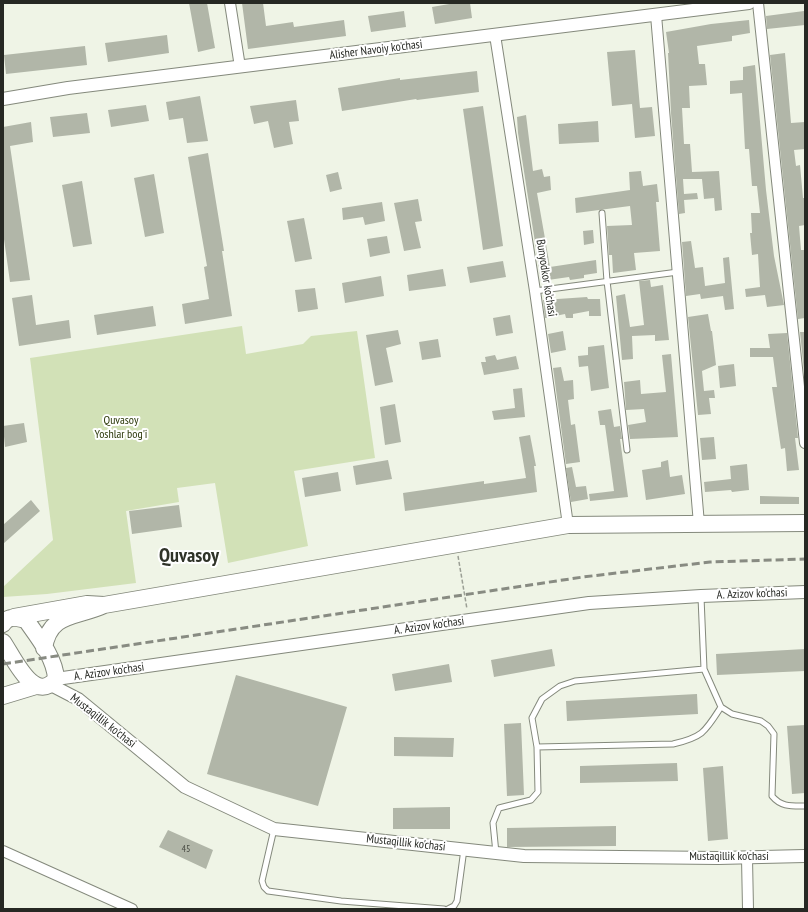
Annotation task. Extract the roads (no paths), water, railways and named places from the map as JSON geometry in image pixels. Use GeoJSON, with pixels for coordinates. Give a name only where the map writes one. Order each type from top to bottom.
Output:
{"type":"FeatureCollection","features":[{"type":"Feature","properties":{"kind":"main road"},"geometry":{"type":"LineString","coordinates":[[9,621],[86,604],[104,605],[568,525],[805,523]]}},
{"type":"Feature","properties":{"kind":"main road"},"geometry":{"type":"LineString","coordinates":[[44,648],[49,631],[62,618],[88,612],[104,605]]}},
{"type":"Feature","properties":{"kind":"main road"},"geometry":{"type":"LineString","coordinates":[[3,696],[48,683],[55,668],[26,620],[9,621]]}},
{"type":"Feature","properties":{"kind":"main road"},"geometry":{"type":"LineString","coordinates":[[3,642],[28,680],[48,683]]}},
{"type":"Feature","properties":{"kind":"main road"},"geometry":{"type":"LineString","coordinates":[[3,692],[18,678],[20,667]]}},
{"type":"Feature","properties":{"kind":"street"},"geometry":{"type":"LineString","coordinates":[[230,3],[240,67]]}},
{"type":"Feature","properties":{"kind":"street","name":"Alisher Navoiy ko'chasi"},"geometry":{"type":"LineString","coordinates":[[3,99],[68,88],[749,3]]}},
{"type":"Feature","properties":{"kind":"street"},"geometry":{"type":"LineString","coordinates":[[758,3],[805,443]]}},
{"type":"Feature","properties":{"kind":"street"},"geometry":{"type":"LineString","coordinates":[[656,15],[699,524]]}},
{"type":"Feature","properties":{"kind":"street","name":"Bunyodkor ko'chasi"},"geometry":{"type":"LineString","coordinates":[[495,35],[535,291],[568,525]]}},
{"type":"Feature","properties":{"kind":"street","name":"A. Azizov ko'chasi"},"geometry":{"type":"LineString","coordinates":[[48,683],[589,603],[701,596],[805,592]]}},
{"type":"Feature","properties":{"kind":"street","name":"Mustaqillik ko'chasi"},"geometry":{"type":"LineString","coordinates":[[48,683],[78,699],[185,787],[274,829],[524,856],[747,858],[805,856]]}},
{"type":"Feature","properties":{"kind":"street"},"geometry":{"type":"LineString","coordinates":[[3,851],[132,909]]}},
{"type":"Feature","properties":{"kind":"street"},"geometry":{"type":"LineString","coordinates":[[747,858],[748,909]]}},
{"type":"Feature","properties":{"kind":"lane"},"geometry":{"type":"LineString","coordinates":[[602,213],[627,450]]}},
{"type":"Feature","properties":{"kind":"lane"},"geometry":{"type":"LineString","coordinates":[[535,291],[678,272]]}},
{"type":"Feature","properties":{"kind":"lane"},"geometry":{"type":"LineString","coordinates":[[701,596],[704,668],[721,707],[732,714],[761,721],[768,726],[774,734],[772,796],[777,802],[786,806],[805,806]]}},
{"type":"Feature","properties":{"kind":"lane"},"geometry":{"type":"LineString","coordinates":[[496,853],[494,823],[495,816],[499,808],[531,800],[538,792],[537,747],[532,718],[542,699],[560,686],[575,681],[704,668]]}},
{"type":"Feature","properties":{"kind":"lane"},"geometry":{"type":"LineString","coordinates":[[537,747],[673,744],[692,740],[705,732],[721,707]]}},
{"type":"Feature","properties":{"kind":"lane"},"geometry":{"type":"LineString","coordinates":[[274,829],[262,881],[264,887],[268,891],[349,902],[444,909]]}},
{"type":"Feature","properties":{"kind":"lane"},"geometry":{"type":"LineString","coordinates":[[448,909],[454,906],[457,901],[464,849]]}},
{"type":"Feature","properties":{"kind":"railway"},"geometry":{"type":"LineString","coordinates":[[3,664],[583,577],[710,562],[805,559]]}},
{"type":"Feature","properties":{"kind":"district","name":"Quvasoy"},"geometry":{"type":"Point","coordinates":[189,556]}},
{"type":"Feature","properties":{"kind":"park label","name":"Quvasoy Yoshlar bog'i"},"geometry":{"type":"Point","coordinates":[121,428]}}]}
